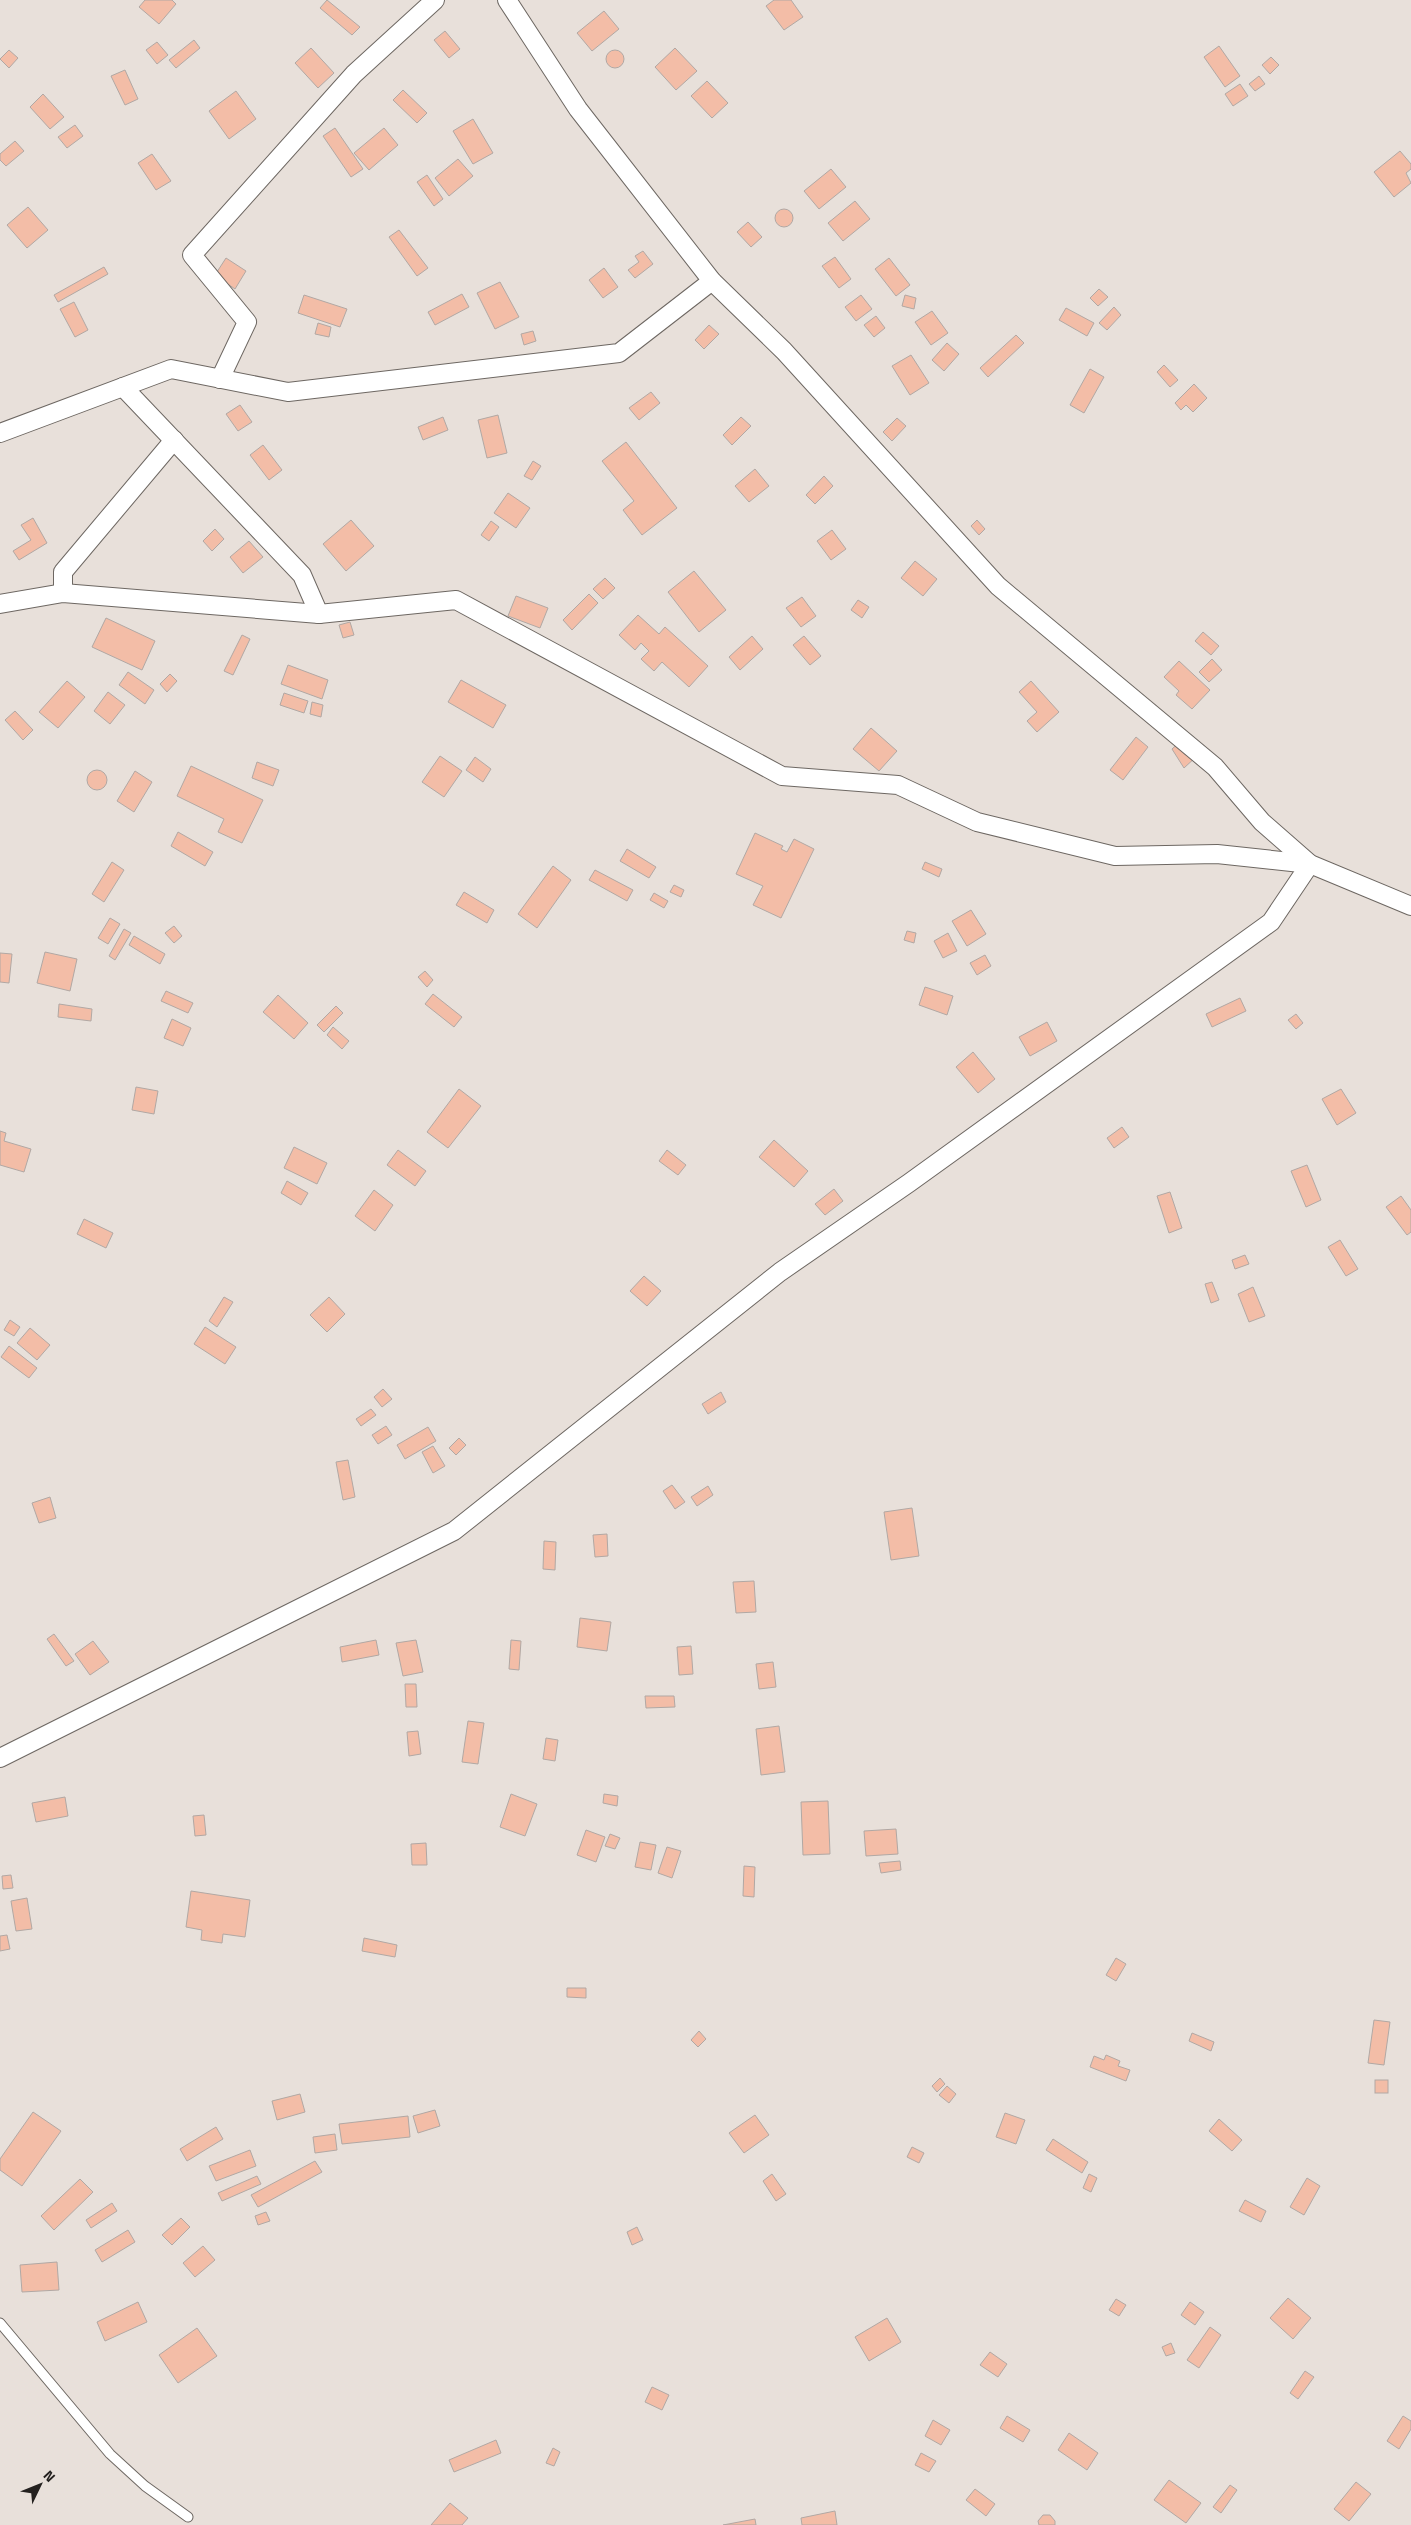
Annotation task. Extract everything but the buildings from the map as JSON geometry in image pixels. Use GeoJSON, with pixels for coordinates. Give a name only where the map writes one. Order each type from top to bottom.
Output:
{"type":"FeatureCollection","features":[{"type":"Feature","properties":{"kind":"street"},"geometry":{"type":"LineString","coordinates":[[220,379],[247,322],[192,255],[354,74],[435,0]]}},
{"type":"Feature","properties":{"kind":"street"},"geometry":{"type":"LineString","coordinates":[[507,0],[578,109],[712,281],[784,351],[998,586],[1215,767],[1262,822],[1310,864]]}},
{"type":"Feature","properties":{"kind":"street"},"geometry":{"type":"LineString","coordinates":[[0,433],[172,369],[288,392],[619,353],[712,281]]}},
{"type":"Feature","properties":{"kind":"street"},"geometry":{"type":"LineString","coordinates":[[123,387],[302,575],[318,614]]}},
{"type":"Feature","properties":{"kind":"street"},"geometry":{"type":"LineString","coordinates":[[64,593],[63,572],[174,440]]}},
{"type":"Feature","properties":{"kind":"street"},"geometry":{"type":"LineString","coordinates":[[0,604],[64,593],[318,614],[456,600],[782,776],[898,785],[977,822],[1115,856],[1217,854],[1310,864],[1411,906]]}},
{"type":"Feature","properties":{"kind":"street"},"geometry":{"type":"LineString","coordinates":[[0,1758],[454,1531],[780,1272],[909,1183],[1271,922],[1310,864]]}},
{"type":"Feature","properties":{"kind":"lane"},"geometry":{"type":"LineString","coordinates":[[0,2323],[110,2454],[145,2486],[188,2517]]}}]}
